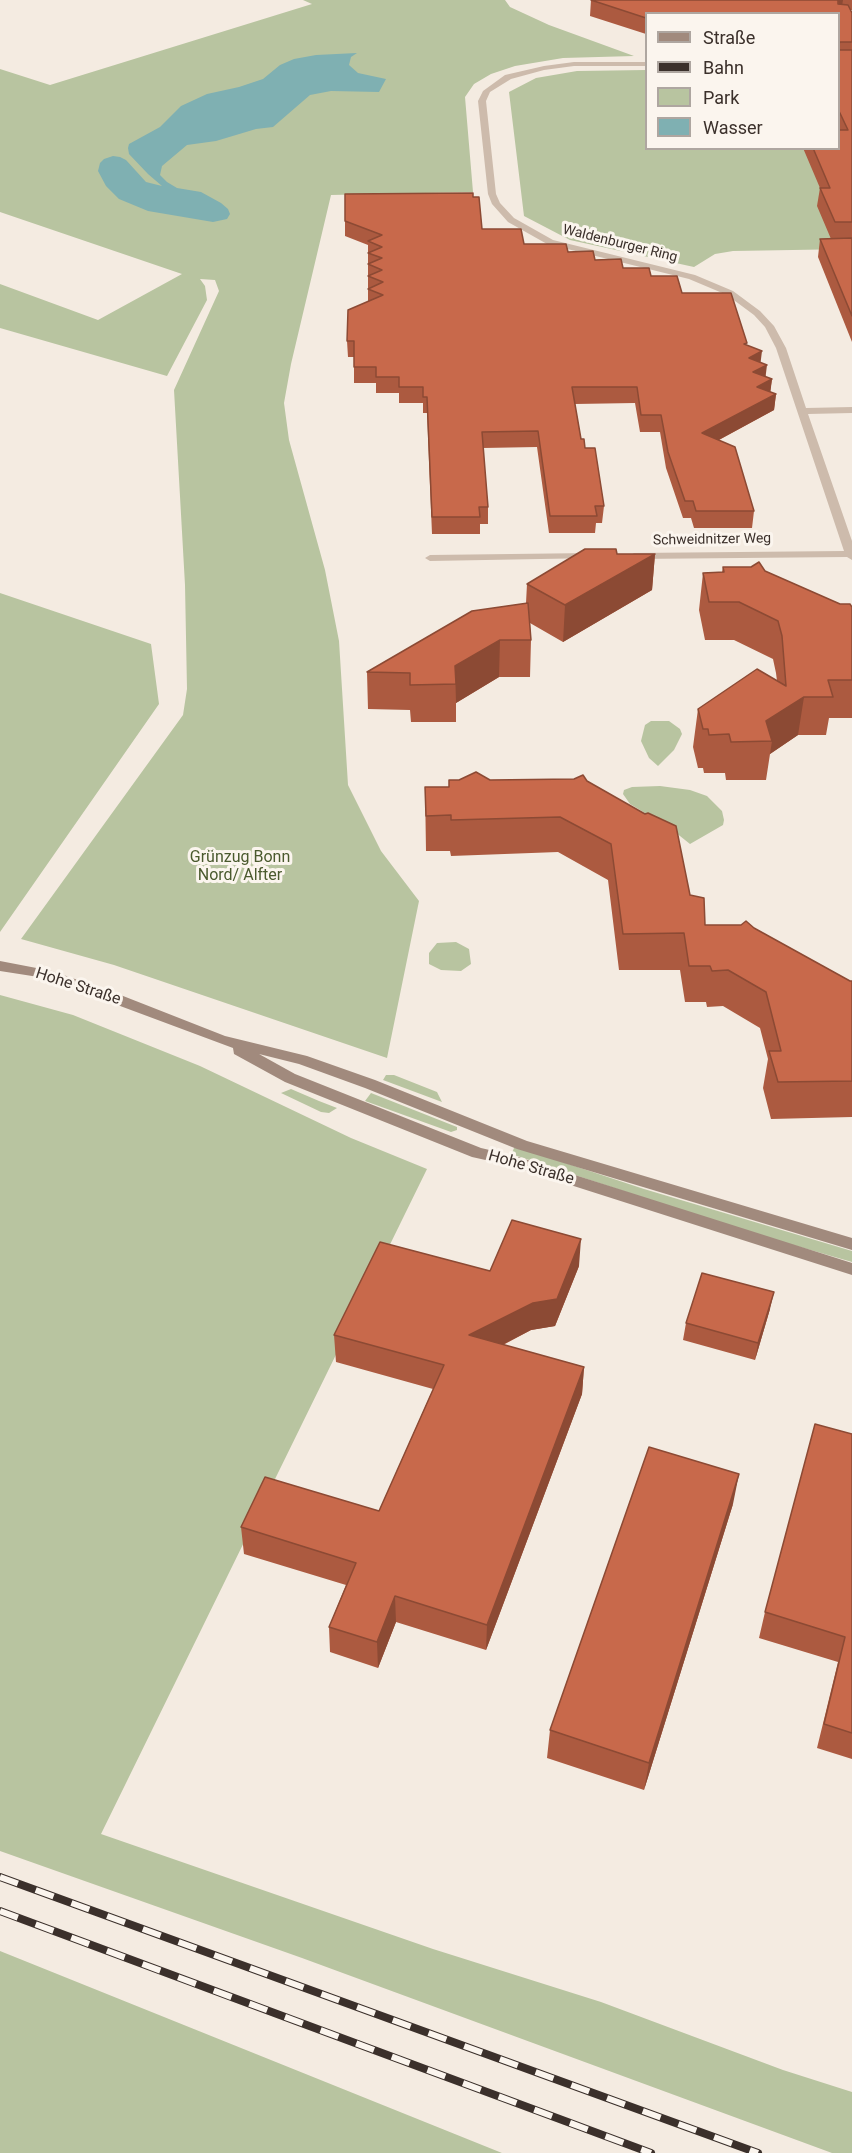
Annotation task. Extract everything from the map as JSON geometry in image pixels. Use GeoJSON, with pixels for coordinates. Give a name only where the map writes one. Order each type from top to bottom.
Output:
{"type":"FeatureCollection","features":[{"type":"Feature","properties":{"kind":"street","name":"Waldenburger Ring"},"geometry":{"type":"LineString","coordinates":[[645,64],[582,64],[544,68],[508,77],[487,91],[482,101],[492,194],[496,204],[512,220],[550,242],[692,277],[730,293],[747,304],[769,326],[776,337],[851,555]]}},
{"type":"Feature","properties":{"kind":"street"},"geometry":{"type":"LineString","coordinates":[[801,411],[852,410]]}},
{"type":"Feature","properties":{"kind":"street","name":"Schweidnitzer Weg"},"geometry":{"type":"LineString","coordinates":[[430,558],[851,555]]}},
{"type":"Feature","properties":{"kind":"street","name":"Hohe Straße"},"geometry":{"type":"LineString","coordinates":[[0,966],[47,974],[113,997],[221,1040],[290,1078],[478,1153],[509,1160],[852,1269]]}},
{"type":"Feature","properties":{"kind":"street","name":"Hohe Straße"},"geometry":{"type":"LineString","coordinates":[[221,1040],[312,1063],[425,1105],[522,1145],[852,1244]]}},
{"type":"Feature","properties":{"kind":"street"},"geometry":{"type":"LineString","coordinates":[[478,1153],[492,1134]]}},
{"type":"Feature","properties":{"kind":"green space","name":"Grünzug Bonn Nord/ Alfter"},"geometry":{"type":"Polygon","coordinates":[[[303,0],[505,0],[510,7],[549,25],[634,56],[563,58],[515,66],[491,74],[474,84],[465,97],[473,192],[331,195],[284,403],[289,440],[325,570],[339,641],[348,785],[381,851],[419,901],[387,1058],[114,965],[21,939],[183,715],[187,689],[185,585],[174,390],[219,291],[215,280],[200,279],[205,286],[207,300],[167,376],[0,328],[0,284],[98,320],[182,274],[0,212],[0,69],[50,85],[312,4],[303,0]]]}},
{"type":"Feature","properties":{"kind":"green space"},"geometry":{"type":"Polygon","coordinates":[[[645,70],[645,150],[838,150],[852,249],[733,251],[715,254],[694,267],[570,240],[524,216],[509,92],[536,78],[577,71],[645,70]]]}},
{"type":"Feature","properties":{"kind":"green space"},"geometry":{"type":"Polygon","coordinates":[[[0,593],[151,644],[159,704],[0,932],[0,593]]]}},
{"type":"Feature","properties":{"kind":"green space"},"geometry":{"type":"Polygon","coordinates":[[[651,721],[669,721],[680,729],[682,734],[674,750],[658,766],[649,758],[641,741],[645,725],[651,721]]]}},
{"type":"Feature","properties":{"kind":"green space"},"geometry":{"type":"Polygon","coordinates":[[[660,786],[690,790],[707,796],[722,811],[723,825],[690,844],[670,828],[630,804],[623,794],[624,790],[632,787],[660,786]]]}},
{"type":"Feature","properties":{"kind":"green space"},"geometry":{"type":"Polygon","coordinates":[[[456,942],[469,949],[471,964],[461,971],[441,970],[429,964],[429,953],[437,943],[456,942]]]}},
{"type":"Feature","properties":{"kind":"green space"},"geometry":{"type":"Polygon","coordinates":[[[0,995],[73,1015],[200,1066],[351,1138],[427,1169],[101,1834],[433,1949],[601,2002],[783,2070],[852,2092],[852,2153],[832,2153],[302,1958],[0,1851],[0,995]]]}},
{"type":"Feature","properties":{"kind":"green space"},"geometry":{"type":"Polygon","coordinates":[[[386,1075],[394,1075],[437,1092],[442,1102],[383,1080],[386,1075]]]}},
{"type":"Feature","properties":{"kind":"green space"},"geometry":{"type":"Polygon","coordinates":[[[291,1089],[337,1108],[329,1113],[321,1112],[281,1093],[291,1089]]]}},
{"type":"Feature","properties":{"kind":"green space"},"geometry":{"type":"Polygon","coordinates":[[[371,1093],[457,1127],[457,1130],[451,1132],[365,1101],[371,1093]]]}},
{"type":"Feature","properties":{"kind":"green space"},"geometry":{"type":"Polygon","coordinates":[[[514,1148],[852,1251],[852,1262],[745,1231],[514,1155],[512,1153],[514,1148]]]}},
{"type":"Feature","properties":{"kind":"green space"},"geometry":{"type":"Polygon","coordinates":[[[0,1951],[502,2153],[0,2153],[0,1951]]]}},
{"type":"Feature","properties":{"kind":"water"},"geometry":{"type":"Polygon","coordinates":[[[357,53],[351,57],[349,65],[358,73],[386,79],[379,92],[331,91],[310,95],[273,127],[256,129],[216,141],[187,145],[162,166],[160,175],[167,182],[177,188],[201,192],[221,203],[230,214],[227,219],[213,222],[148,211],[119,199],[106,186],[98,171],[104,159],[113,156],[120,157],[126,160],[146,182],[162,186],[129,154],[128,148],[129,144],[160,127],[181,106],[207,94],[263,79],[280,65],[294,59],[316,55],[357,53]]]}},
{"type":"Feature","properties":{"kind":"building"},"geometry":{"type":"Polygon","coordinates":[[[591,0],[838,0],[838,4],[848,5],[852,13],[852,42],[840,42],[840,12],[645,12],[645,18],[591,0]]]}},
{"type":"Feature","properties":{"kind":"building"},"geometry":{"type":"Polygon","coordinates":[[[840,50],[852,50],[852,222],[835,222],[820,188],[830,188],[814,150],[840,150],[840,130],[848,130],[840,113],[840,50]]]}},
{"type":"Feature","properties":{"kind":"building"},"geometry":{"type":"Polygon","coordinates":[[[473,193],[473,197],[479,197],[482,229],[521,229],[524,244],[566,244],[568,252],[593,251],[595,260],[621,259],[623,268],[649,268],[651,276],[677,276],[682,293],[731,293],[747,343],[744,344],[762,351],[749,358],[767,365],[753,372],[772,379],[757,387],[776,394],[702,433],[735,447],[754,511],[696,511],[693,501],[685,501],[668,452],[661,415],[641,415],[637,387],[572,387],[581,439],[584,439],[585,448],[595,448],[604,506],[595,506],[597,516],[550,516],[538,431],[482,432],[488,507],[479,507],[480,517],[432,517],[427,397],[423,397],[423,387],[399,387],[399,377],[376,377],[376,367],[354,367],[354,341],[347,341],[348,310],[383,295],[368,289],[383,282],[368,276],[382,270],[368,264],[382,258],[368,253],[382,247],[368,241],[382,235],[345,221],[345,194],[473,193]]]}},
{"type":"Feature","properties":{"kind":"building"},"geometry":{"type":"Polygon","coordinates":[[[852,238],[852,316],[820,239],[852,238]]]}},
{"type":"Feature","properties":{"kind":"building"},"geometry":{"type":"Polygon","coordinates":[[[585,549],[616,549],[617,554],[655,554],[565,605],[527,584],[585,549]]]}},
{"type":"Feature","properties":{"kind":"building"},"geometry":{"type":"Polygon","coordinates":[[[759,562],[765,571],[840,604],[850,604],[852,607],[852,680],[828,680],[833,697],[804,697],[766,721],[772,741],[731,742],[729,734],[709,735],[708,729],[703,729],[698,709],[757,669],[786,686],[782,636],[778,621],[739,602],[709,602],[703,573],[724,572],[723,567],[751,567],[759,562]]]}},
{"type":"Feature","properties":{"kind":"building"},"geometry":{"type":"Polygon","coordinates":[[[528,603],[531,640],[500,640],[455,666],[456,684],[410,685],[410,673],[367,672],[472,611],[528,603]]]}},
{"type":"Feature","properties":{"kind":"building"},"geometry":{"type":"Polygon","coordinates":[[[476,772],[490,780],[574,779],[583,775],[587,781],[645,814],[648,813],[676,826],[690,895],[704,898],[705,925],[741,925],[746,921],[754,928],[852,981],[852,1081],[778,1082],[769,1051],[781,1051],[766,992],[728,970],[712,971],[710,966],[689,966],[684,933],[623,934],[611,844],[560,817],[451,820],[451,815],[426,816],[425,787],[449,787],[449,780],[459,780],[476,772]]]}},
{"type":"Feature","properties":{"kind":"building"},"geometry":{"type":"Polygon","coordinates":[[[512,1220],[581,1239],[557,1299],[533,1303],[469,1335],[584,1367],[487,1625],[395,1596],[377,1642],[329,1627],[356,1563],[241,1527],[265,1477],[379,1511],[444,1365],[334,1335],[380,1242],[490,1271],[512,1220]]]}},
{"type":"Feature","properties":{"kind":"building"},"geometry":{"type":"Polygon","coordinates":[[[702,1273],[774,1292],[758,1343],[686,1323],[702,1273]]]}},
{"type":"Feature","properties":{"kind":"building"},"geometry":{"type":"Polygon","coordinates":[[[815,1424],[852,1434],[852,1733],[824,1724],[845,1637],[765,1612],[815,1424]]]}},
{"type":"Feature","properties":{"kind":"building"},"geometry":{"type":"Polygon","coordinates":[[[649,1447],[739,1474],[649,1763],[550,1730],[649,1447]]]}},
{"type":"Feature","properties":{"kind":"railway"},"geometry":{"type":"LineString","coordinates":[[0,1877],[758,2153]]}},
{"type":"Feature","properties":{"kind":"railway"},"geometry":{"type":"LineString","coordinates":[[0,1911],[651,2153]]}}]}
